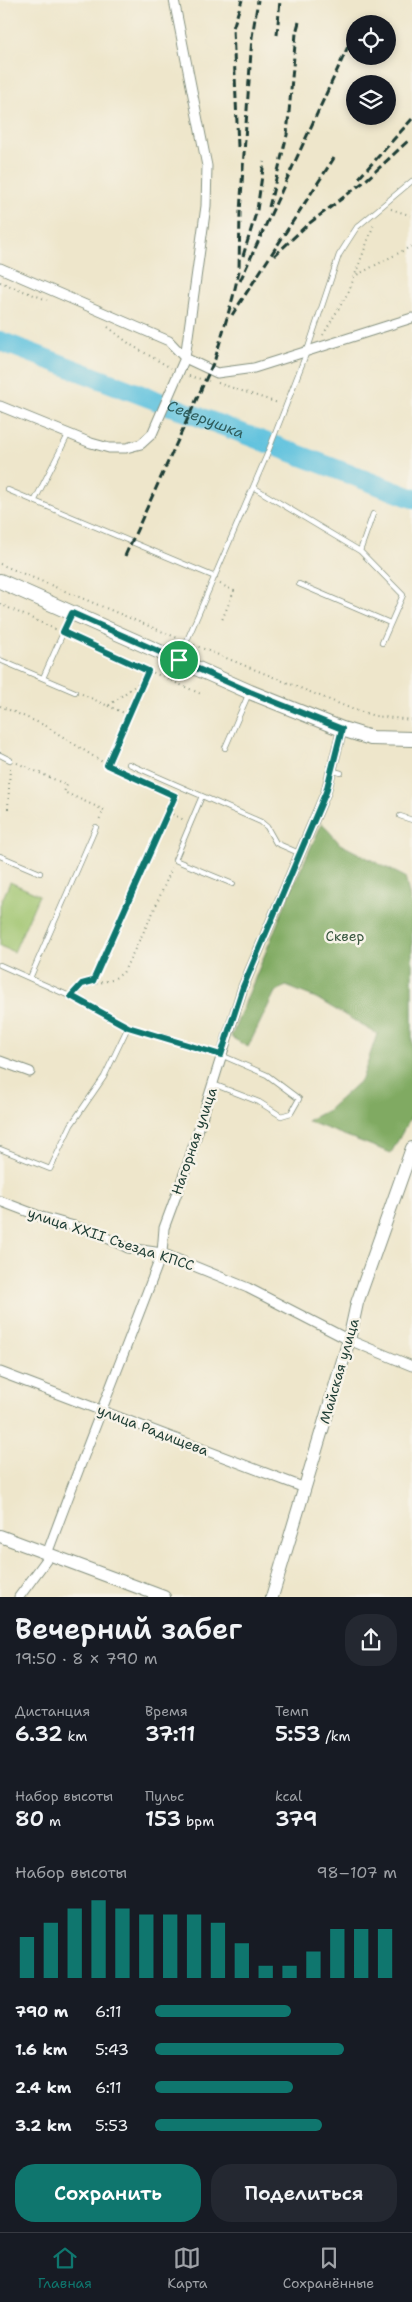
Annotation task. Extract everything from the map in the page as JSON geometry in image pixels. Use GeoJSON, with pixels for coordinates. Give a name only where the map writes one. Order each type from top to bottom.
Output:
{"type":"FeatureCollection","features":[{"type":"Feature","properties":{"kind":"main road"},"geometry":{"type":"LineString","coordinates":[[0,581],[250,692],[342,729],[371,738],[412,739]]}},
{"type":"Feature","properties":{"kind":"street"},"geometry":{"type":"LineString","coordinates":[[0,406],[68,435],[108,448],[126,448],[141,444],[152,434],[178,375],[185,358],[206,206],[207,166],[174,0]]}},
{"type":"Feature","properties":{"kind":"street"},"geometry":{"type":"LineString","coordinates":[[0,268],[169,340],[185,358],[217,373],[254,368],[306,354],[412,318]]}},
{"type":"Feature","properties":{"kind":"street","name":"Нагорная улица"},"geometry":{"type":"LineString","coordinates":[[19,1597],[48,1554],[162,1253],[164,1228],[213,1084],[243,987],[326,792],[330,769],[342,729]]}},
{"type":"Feature","properties":{"kind":"street"},"geometry":{"type":"LineString","coordinates":[[0,1061],[30,1072]]}},
{"type":"Feature","properties":{"kind":"street","name":"Майская улица"},"geometry":{"type":"LineString","coordinates":[[272,1597],[348,1340],[357,1303],[412,1148]]}},
{"type":"Feature","properties":{"kind":"street","name":"улица XXII Съезда КПСС"},"geometry":{"type":"LineString","coordinates":[[0,1201],[42,1217],[92,1231],[128,1248],[162,1253],[248,1288],[348,1340],[412,1366]]}},
{"type":"Feature","properties":{"kind":"street","name":"улица Радищева"},"geometry":{"type":"LineString","coordinates":[[0,1372],[305,1488]]}},
{"type":"Feature","properties":{"kind":"street"},"geometry":{"type":"LineString","coordinates":[[0,1536],[48,1554],[139,1593],[164,1597]]}},
{"type":"Feature","properties":{"kind":"lane"},"geometry":{"type":"LineString","coordinates":[[179,660],[278,427],[306,354],[339,255],[351,234],[368,216],[412,181]]}},
{"type":"Feature","properties":{"kind":"lane"},"geometry":{"type":"LineString","coordinates":[[35,500],[68,435]]}},
{"type":"Feature","properties":{"kind":"lane"},"geometry":{"type":"LineString","coordinates":[[253,487],[360,551],[403,595],[382,643]]}},
{"type":"Feature","properties":{"kind":"lane"},"geometry":{"type":"LineString","coordinates":[[8,490],[215,577]]}},
{"type":"Feature","properties":{"kind":"lane"},"geometry":{"type":"LineString","coordinates":[[360,551],[373,514]]}},
{"type":"Feature","properties":{"kind":"lane"},"geometry":{"type":"LineString","coordinates":[[299,584],[390,623]]}},
{"type":"Feature","properties":{"kind":"lane"},"geometry":{"type":"LineString","coordinates":[[44,678],[72,613]]}},
{"type":"Feature","properties":{"kind":"lane"},"geometry":{"type":"LineString","coordinates":[[0,660],[75,692]]}},
{"type":"Feature","properties":{"kind":"lane"},"geometry":{"type":"LineString","coordinates":[[225,748],[250,692]]}},
{"type":"Feature","properties":{"kind":"lane"},"geometry":{"type":"LineString","coordinates":[[0,755],[10,760]]}},
{"type":"Feature","properties":{"kind":"lane"},"geometry":{"type":"LineString","coordinates":[[129,764],[262,822],[276,842],[299,853]]}},
{"type":"Feature","properties":{"kind":"lane"},"geometry":{"type":"LineString","coordinates":[[330,769],[341,773]]}},
{"type":"Feature","properties":{"kind":"lane"},"geometry":{"type":"LineString","coordinates":[[202,796],[175,860],[233,884]]}},
{"type":"Feature","properties":{"kind":"lane"},"geometry":{"type":"LineString","coordinates":[[400,816],[412,820]]}},
{"type":"Feature","properties":{"kind":"lane"},"geometry":{"type":"LineString","coordinates":[[30,978],[96,827]]}},
{"type":"Feature","properties":{"kind":"lane"},"geometry":{"type":"LineString","coordinates":[[0,856],[40,873]]}},
{"type":"Feature","properties":{"kind":"lane"},"geometry":{"type":"LineString","coordinates":[[0,966],[72,997],[128,1027],[221,1055],[267,1075],[299,1099],[291,1113],[281,1116],[259,1102],[213,1084]]}},
{"type":"Feature","properties":{"kind":"lane"},"geometry":{"type":"LineString","coordinates":[[0,1149],[50,1169],[71,1125],[104,1077],[128,1027]]}},
{"type":"Feature","properties":{"kind":"path"},"geometry":{"type":"LineString","coordinates":[[390,208],[412,216]]}},
{"type":"Feature","properties":{"kind":"path"},"geometry":{"type":"LineString","coordinates":[[339,304],[349,291],[376,219]]}},
{"type":"Feature","properties":{"kind":"path"},"geometry":{"type":"LineString","coordinates":[[353,277],[412,246]]}},
{"type":"Feature","properties":{"kind":"path"},"geometry":{"type":"LineString","coordinates":[[0,282],[53,303]]}},
{"type":"Feature","properties":{"kind":"path"},"geometry":{"type":"LineString","coordinates":[[104,324],[131,345],[178,375],[210,382]]}},
{"type":"Feature","properties":{"kind":"path"},"geometry":{"type":"LineString","coordinates":[[217,383],[286,406]]}},
{"type":"Feature","properties":{"kind":"path"},"geometry":{"type":"LineString","coordinates":[[0,564],[352,708],[376,716],[412,720]]}},
{"type":"Feature","properties":{"kind":"path"},"geometry":{"type":"LineString","coordinates":[[218,584],[234,591],[222,620]]}},
{"type":"Feature","properties":{"kind":"path"},"geometry":{"type":"LineString","coordinates":[[0,604],[201,694]]}},
{"type":"Feature","properties":{"kind":"path"},"geometry":{"type":"LineString","coordinates":[[107,765],[148,671]]}},
{"type":"Feature","properties":{"kind":"path"},"geometry":{"type":"LineString","coordinates":[[108,706],[145,678]]}},
{"type":"Feature","properties":{"kind":"path"},"geometry":{"type":"LineString","coordinates":[[75,692],[129,715]]}},
{"type":"Feature","properties":{"kind":"path"},"geometry":{"type":"LineString","coordinates":[[0,706],[46,726],[107,765],[175,796],[93,981],[82,984],[72,997]]}},
{"type":"Feature","properties":{"kind":"path"},"geometry":{"type":"LineString","coordinates":[[8,809],[10,760],[67,785],[64,792],[104,810],[96,827]]}},
{"type":"Feature","properties":{"kind":"path"},"geometry":{"type":"LineString","coordinates":[[168,812],[177,816]]}},
{"type":"Feature","properties":{"kind":"path"},"geometry":{"type":"LineString","coordinates":[[72,997],[85,986],[112,980],[123,973],[151,917],[175,860]]}},
{"type":"Feature","properties":{"kind":"green space","name":"Сквер"},"geometry":{"type":"Polygon","coordinates":[[[322,823],[340,844],[405,877],[412,907],[412,1115],[391,1153],[307,1121],[328,1110],[362,1079],[377,1034],[316,998],[286,986],[275,992],[248,1047],[231,1037],[289,895],[322,823]]]}},
{"type":"Feature","properties":{"kind":"green space"},"geometry":{"type":"Polygon","coordinates":[[[10,882],[39,895],[14,952],[0,946],[0,905],[10,882]]]}},
{"type":"Feature","properties":{"kind":"waterway","name":"Северушка"},"geometry":{"type":"LineString","coordinates":[[0,341],[412,498]]}},
{"type":"Feature","properties":{"kind":"railway"},"geometry":{"type":"LineString","coordinates":[[238,147],[233,28],[242,0]]}},
{"type":"Feature","properties":{"kind":"railway"},"geometry":{"type":"LineString","coordinates":[[125,556],[215,359],[233,297],[239,271],[240,212],[252,37],[258,0]]}},
{"type":"Feature","properties":{"kind":"railway"},"geometry":{"type":"LineString","coordinates":[[277,35],[280,0]]}},
{"type":"Feature","properties":{"kind":"railway"},"geometry":{"type":"LineString","coordinates":[[269,207],[287,135],[296,33],[299,22]]}},
{"type":"Feature","properties":{"kind":"railway"},"geometry":{"type":"LineString","coordinates":[[240,281],[346,51]]}},
{"type":"Feature","properties":{"kind":"railway"},"geometry":{"type":"LineString","coordinates":[[359,178],[412,119]]}},
{"type":"Feature","properties":{"kind":"railway"},"geometry":{"type":"LineString","coordinates":[[274,256],[307,225],[365,181],[409,140]]}},
{"type":"Feature","properties":{"kind":"railway"},"geometry":{"type":"LineString","coordinates":[[232,315],[334,158]]}},
{"type":"Feature","properties":{"kind":"railway"},"geometry":{"type":"LineString","coordinates":[[243,256],[257,210],[264,162]]}},
{"type":"Feature","properties":{"kind":"route"},"geometry":{"type":"LineString","coordinates":[[72,613],[179,660],[250,692],[342,729],[330,769],[326,792],[243,987],[221,1055],[128,1027],[71,996],[82,984],[93,981],[175,796],[107,765],[148,671],[63,632],[72,613]]}}]}
